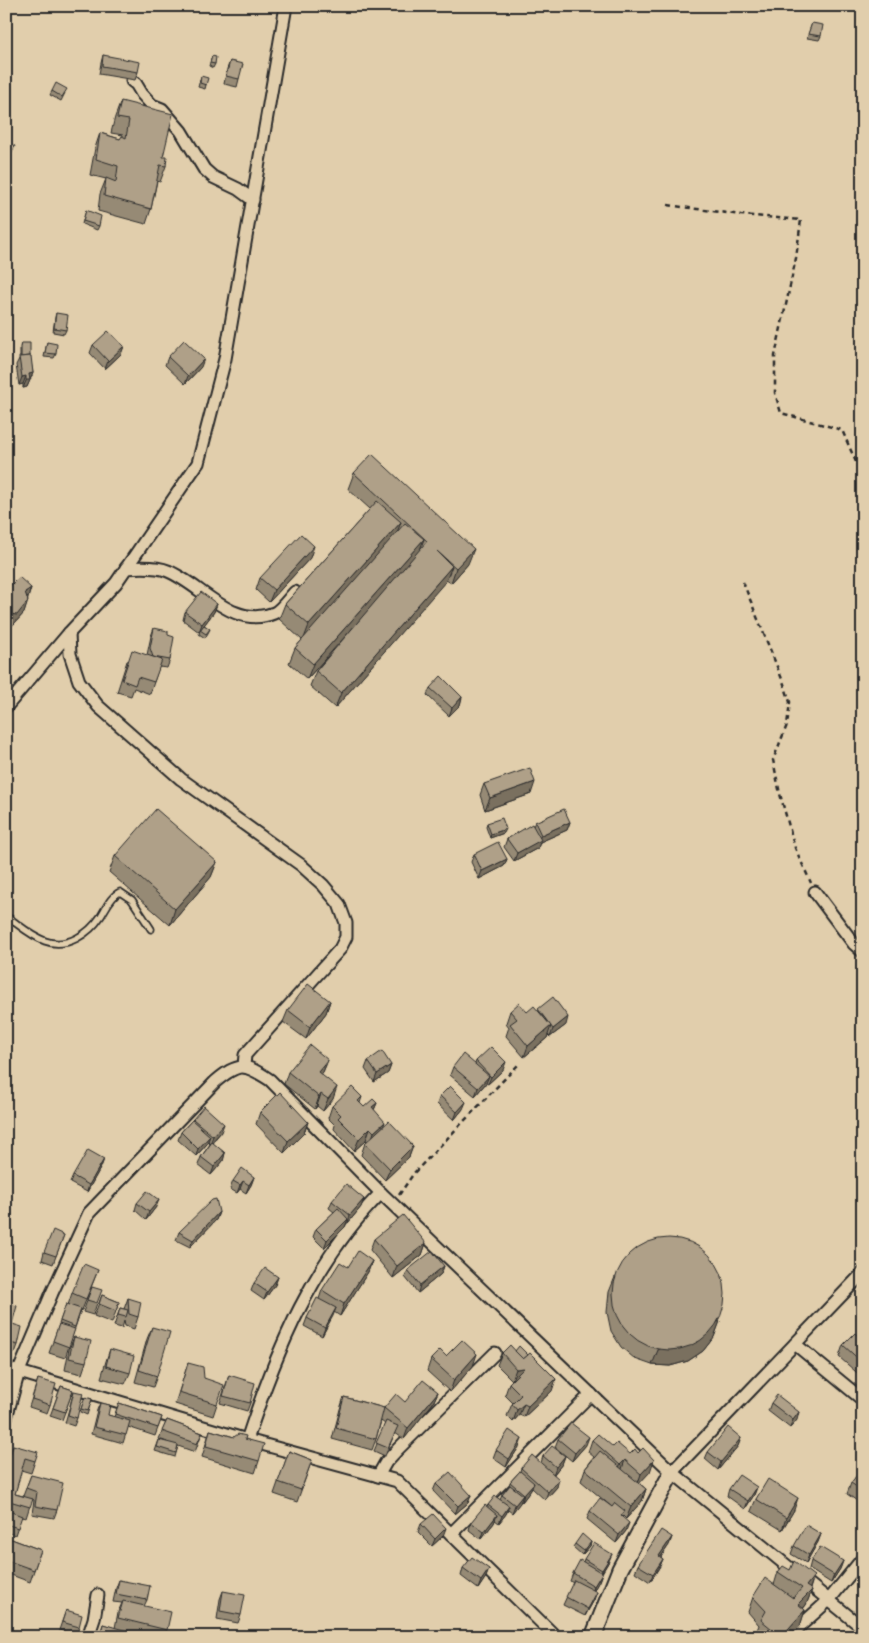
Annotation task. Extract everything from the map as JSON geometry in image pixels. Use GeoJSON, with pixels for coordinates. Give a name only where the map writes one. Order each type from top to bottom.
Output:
{"type":"FeatureCollection","features":[{"type":"Feature","properties":{"kind":"street"},"geometry":{"type":"LineString","coordinates":[[6,707],[69,633],[116,584],[198,464],[226,360],[286,6]]}},
{"type":"Feature","properties":{"kind":"street"},"geometry":{"type":"LineString","coordinates":[[132,81],[147,100],[152,105],[162,109],[181,131],[204,169],[253,200]]}},
{"type":"Feature","properties":{"kind":"street"},"geometry":{"type":"LineString","coordinates":[[126,568],[142,567],[167,570],[232,612],[250,618],[275,613],[295,592]]}},
{"type":"Feature","properties":{"kind":"street"},"geometry":{"type":"LineString","coordinates":[[69,633],[70,654],[79,681],[98,706],[181,779],[301,865],[323,885],[338,904],[346,923],[346,937],[340,949],[245,1055],[244,1066]]}},
{"type":"Feature","properties":{"kind":"street"},"geometry":{"type":"LineString","coordinates":[[815,892],[854,944],[863,952]]}},
{"type":"Feature","properties":{"kind":"street"},"geometry":{"type":"LineString","coordinates":[[6,1418],[19,1371],[89,1213],[215,1082],[235,1068],[244,1066],[257,1071],[270,1080],[381,1193],[672,1472],[863,1628]]}},
{"type":"Feature","properties":{"kind":"street"},"geometry":{"type":"LineString","coordinates":[[247,1440],[271,1372],[303,1304],[343,1236],[381,1193]]}},
{"type":"Feature","properties":{"kind":"street"},"geometry":{"type":"LineString","coordinates":[[593,1637],[620,1569],[672,1472],[863,1273]]}},
{"type":"Feature","properties":{"kind":"street"},"geometry":{"type":"LineString","coordinates":[[795,1344],[863,1400]]}},
{"type":"Feature","properties":{"kind":"street"},"geometry":{"type":"LineString","coordinates":[[378,1476],[386,1462],[398,1449],[495,1353]]}},
{"type":"Feature","properties":{"kind":"street"},"geometry":{"type":"LineString","coordinates":[[6,1368],[247,1440],[397,1481],[556,1637]]}},
{"type":"Feature","properties":{"kind":"street"},"geometry":{"type":"LineString","coordinates":[[451,1534],[592,1394]]}},
{"type":"Feature","properties":{"kind":"street"},"geometry":{"type":"LineString","coordinates":[[791,1637],[828,1600],[863,1558]]}},
{"type":"Feature","properties":{"kind":"street"},"geometry":{"type":"LineString","coordinates":[[88,1637],[94,1619],[98,1595]]}},
{"type":"Feature","properties":{"kind":"lane"},"geometry":{"type":"LineString","coordinates":[[6,916],[45,941],[58,944],[73,941],[86,933],[97,922],[115,894],[120,892],[132,900],[151,929]]}},
{"type":"Feature","properties":{"kind":"path"},"geometry":{"type":"LineString","coordinates":[[6,18],[8,6]]}},
{"type":"Feature","properties":{"kind":"path"},"geometry":{"type":"LineString","coordinates":[[668,205],[741,215],[801,220],[796,258],[775,356],[776,393],[781,413],[842,430],[863,478]]}},
{"type":"Feature","properties":{"kind":"path"},"geometry":{"type":"LineString","coordinates":[[743,582],[790,702],[787,725],[773,760],[795,848],[815,892]]}},
{"type":"Feature","properties":{"kind":"path"},"geometry":{"type":"LineString","coordinates":[[393,1204],[414,1173],[518,1065]]}},
{"type":"Feature","properties":{"kind":"building"},"geometry":{"type":"Polygon","coordinates":[[[812,23],[823,25],[821,36],[808,34],[812,23]]]}},
{"type":"Feature","properties":{"kind":"building"},"geometry":{"type":"Polygon","coordinates":[[[103,55],[140,62],[138,72],[102,66],[103,55]]]}},
{"type":"Feature","properties":{"kind":"building"},"geometry":{"type":"Polygon","coordinates":[[[212,56],[216,57],[215,64],[210,63],[212,56]]]}},
{"type":"Feature","properties":{"kind":"building"},"geometry":{"type":"Polygon","coordinates":[[[230,61],[243,64],[239,79],[226,76],[230,61]]]}},
{"type":"Feature","properties":{"kind":"building"},"geometry":{"type":"Polygon","coordinates":[[[201,76],[208,78],[206,85],[200,83],[201,76]]]}},
{"type":"Feature","properties":{"kind":"building"},"geometry":{"type":"Polygon","coordinates":[[[56,83],[67,89],[62,97],[52,91],[56,83]]]}},
{"type":"Feature","properties":{"kind":"building"},"geometry":{"type":"Polygon","coordinates":[[[121,101],[173,114],[163,157],[167,157],[166,166],[160,165],[151,209],[104,196],[106,178],[116,182],[118,166],[96,159],[100,133],[120,139],[122,136],[126,138],[129,120],[117,118],[121,101]]]}},
{"type":"Feature","properties":{"kind":"building"},"geometry":{"type":"Polygon","coordinates":[[[6,135],[10,137],[7,142],[6,142],[6,135]]]}},
{"type":"Feature","properties":{"kind":"building"},"geometry":{"type":"Polygon","coordinates":[[[6,142],[15,146],[8,160],[6,159],[6,142]]]}},
{"type":"Feature","properties":{"kind":"building"},"geometry":{"type":"Polygon","coordinates":[[[86,210],[101,216],[99,226],[83,221],[86,210]]]}},
{"type":"Feature","properties":{"kind":"building"},"geometry":{"type":"Polygon","coordinates":[[[56,313],[68,315],[66,330],[54,328],[56,313]]]}},
{"type":"Feature","properties":{"kind":"building"},"geometry":{"type":"Polygon","coordinates":[[[108,331],[124,346],[108,361],[93,345],[108,331]]]}},
{"type":"Feature","properties":{"kind":"building"},"geometry":{"type":"Polygon","coordinates":[[[184,340],[204,359],[188,376],[168,357],[184,340]]]}},
{"type":"Feature","properties":{"kind":"building"},"geometry":{"type":"Polygon","coordinates":[[[47,342],[57,344],[56,354],[45,353],[47,342]]]}},
{"type":"Feature","properties":{"kind":"building"},"geometry":{"type":"Polygon","coordinates":[[[21,343],[30,343],[30,356],[21,357],[21,343]]]}},
{"type":"Feature","properties":{"kind":"building"},"geometry":{"type":"Polygon","coordinates":[[[31,356],[33,373],[29,374],[30,380],[26,380],[26,376],[22,377],[19,357],[31,356]]]}},
{"type":"Feature","properties":{"kind":"building"},"geometry":{"type":"Polygon","coordinates":[[[372,454],[474,549],[456,568],[437,551],[452,566],[341,693],[316,671],[427,541],[354,473],[372,454]]]}},
{"type":"Feature","properties":{"kind":"building"},"geometry":{"type":"Polygon","coordinates":[[[377,501],[401,522],[309,625],[285,604],[377,501]]]}},
{"type":"Feature","properties":{"kind":"building"},"geometry":{"type":"Polygon","coordinates":[[[405,523],[424,539],[313,664],[295,648],[405,523]]]}},
{"type":"Feature","properties":{"kind":"building"},"geometry":{"type":"Polygon","coordinates":[[[301,534],[314,546],[274,590],[260,578],[301,534]]]}},
{"type":"Feature","properties":{"kind":"building"},"geometry":{"type":"Polygon","coordinates":[[[19,577],[31,588],[25,592],[28,601],[17,615],[10,614],[6,610],[6,580],[11,585],[19,577]]]}},
{"type":"Feature","properties":{"kind":"building"},"geometry":{"type":"Polygon","coordinates":[[[201,592],[217,604],[202,624],[185,612],[201,592]]]}},
{"type":"Feature","properties":{"kind":"building"},"geometry":{"type":"Polygon","coordinates":[[[204,625],[210,629],[206,634],[200,630],[204,625]]]}},
{"type":"Feature","properties":{"kind":"building"},"geometry":{"type":"Polygon","coordinates":[[[154,628],[168,631],[168,635],[174,637],[170,660],[153,657],[150,648],[154,628]]]}},
{"type":"Feature","properties":{"kind":"building"},"geometry":{"type":"Polygon","coordinates":[[[6,630],[11,634],[6,639],[6,630]]]}},
{"type":"Feature","properties":{"kind":"building"},"geometry":{"type":"Polygon","coordinates":[[[132,650],[162,660],[154,682],[138,677],[135,685],[122,680],[132,650]]]}},
{"type":"Feature","properties":{"kind":"building"},"geometry":{"type":"Polygon","coordinates":[[[441,676],[462,697],[452,708],[430,688],[441,676]]]}},
{"type":"Feature","properties":{"kind":"building"},"geometry":{"type":"Polygon","coordinates":[[[530,768],[535,782],[490,798],[484,784],[530,768]]]}},
{"type":"Feature","properties":{"kind":"building"},"geometry":{"type":"Polygon","coordinates":[[[156,809],[217,862],[175,909],[115,856],[156,809]]]}},
{"type":"Feature","properties":{"kind":"building"},"geometry":{"type":"Polygon","coordinates":[[[564,809],[570,822],[541,835],[535,822],[564,809]]]}},
{"type":"Feature","properties":{"kind":"building"},"geometry":{"type":"Polygon","coordinates":[[[502,818],[506,829],[491,834],[487,823],[502,818]]]}},
{"type":"Feature","properties":{"kind":"building"},"geometry":{"type":"Polygon","coordinates":[[[532,824],[541,840],[517,853],[507,839],[532,824]]]}},
{"type":"Feature","properties":{"kind":"building"},"geometry":{"type":"Polygon","coordinates":[[[498,842],[507,859],[482,871],[474,854],[498,842]]]}},
{"type":"Feature","properties":{"kind":"building"},"geometry":{"type":"Polygon","coordinates":[[[308,984],[330,1001],[310,1027],[288,1010],[308,984]]]}},
{"type":"Feature","properties":{"kind":"building"},"geometry":{"type":"Polygon","coordinates":[[[553,997],[568,1017],[553,1029],[538,1009],[553,997]]]}},
{"type":"Feature","properties":{"kind":"building"},"geometry":{"type":"Polygon","coordinates":[[[519,1003],[527,1012],[534,1006],[551,1026],[528,1046],[510,1024],[517,1019],[510,1011],[519,1003]]]}},
{"type":"Feature","properties":{"kind":"building"},"geometry":{"type":"Polygon","coordinates":[[[310,1045],[328,1060],[318,1072],[337,1087],[328,1099],[321,1094],[319,1097],[288,1072],[310,1045]]]}},
{"type":"Feature","properties":{"kind":"building"},"geometry":{"type":"Polygon","coordinates":[[[491,1047],[506,1062],[491,1077],[476,1061],[491,1047]]]}},
{"type":"Feature","properties":{"kind":"building"},"geometry":{"type":"Polygon","coordinates":[[[382,1051],[391,1065],[377,1074],[368,1061],[382,1051]]]}},
{"type":"Feature","properties":{"kind":"building"},"geometry":{"type":"Polygon","coordinates":[[[463,1054],[489,1076],[478,1088],[453,1067],[463,1054]]]}},
{"type":"Feature","properties":{"kind":"building"},"geometry":{"type":"Polygon","coordinates":[[[450,1086],[466,1102],[457,1112],[440,1096],[450,1086]]]}},
{"type":"Feature","properties":{"kind":"building"},"geometry":{"type":"Polygon","coordinates":[[[352,1087],[362,1097],[358,1101],[364,1107],[373,1099],[377,1103],[372,1107],[385,1122],[374,1132],[370,1128],[359,1139],[338,1118],[341,1115],[332,1106],[352,1087]]]}},
{"type":"Feature","properties":{"kind":"building"},"geometry":{"type":"Polygon","coordinates":[[[280,1092],[308,1122],[288,1141],[260,1112],[280,1092]]]}},
{"type":"Feature","properties":{"kind":"building"},"geometry":{"type":"Polygon","coordinates":[[[204,1106],[224,1124],[213,1136],[193,1119],[204,1106]]]}},
{"type":"Feature","properties":{"kind":"building"},"geometry":{"type":"Polygon","coordinates":[[[192,1120],[210,1136],[198,1149],[181,1132],[192,1120]]]}},
{"type":"Feature","properties":{"kind":"building"},"geometry":{"type":"Polygon","coordinates":[[[389,1121],[413,1146],[390,1169],[365,1143],[389,1121]]]}},
{"type":"Feature","properties":{"kind":"building"},"geometry":{"type":"Polygon","coordinates":[[[212,1142],[225,1153],[214,1167],[201,1157],[212,1142]]]}},
{"type":"Feature","properties":{"kind":"building"},"geometry":{"type":"Polygon","coordinates":[[[88,1150],[104,1159],[89,1185],[73,1176],[88,1150]]]}},
{"type":"Feature","properties":{"kind":"building"},"geometry":{"type":"Polygon","coordinates":[[[242,1168],[254,1177],[249,1185],[243,1181],[240,1185],[233,1181],[242,1168]]]}},
{"type":"Feature","properties":{"kind":"building"},"geometry":{"type":"Polygon","coordinates":[[[346,1184],[364,1199],[350,1215],[332,1201],[346,1184]]]}},
{"type":"Feature","properties":{"kind":"building"},"geometry":{"type":"Polygon","coordinates":[[[147,1191],[159,1200],[149,1212],[137,1203],[147,1191]]]}},
{"type":"Feature","properties":{"kind":"building"},"geometry":{"type":"Polygon","coordinates":[[[216,1199],[219,1212],[193,1240],[179,1232],[212,1200],[216,1199]]]}},
{"type":"Feature","properties":{"kind":"building"},"geometry":{"type":"Polygon","coordinates":[[[338,1208],[348,1219],[327,1240],[316,1229],[338,1208]]]}},
{"type":"Feature","properties":{"kind":"building"},"geometry":{"type":"Polygon","coordinates":[[[403,1215],[426,1243],[397,1266],[374,1239],[403,1215]]]}},
{"type":"Feature","properties":{"kind":"building"},"geometry":{"type":"Polygon","coordinates":[[[53,1230],[64,1235],[56,1256],[44,1252],[53,1230]]]}},
{"type":"Feature","properties":{"kind":"building"},"geometry":{"type":"Polygon","coordinates":[[[669,1238],[691,1242],[709,1254],[721,1272],[725,1294],[721,1316],[709,1334],[691,1346],[669,1350],[647,1346],[629,1334],[617,1316],[613,1294],[617,1272],[629,1254],[647,1242],[669,1238]]]}},
{"type":"Feature","properties":{"kind":"building"},"geometry":{"type":"Polygon","coordinates":[[[358,1251],[372,1261],[344,1304],[322,1290],[340,1262],[348,1267],[358,1251]]]}},
{"type":"Feature","properties":{"kind":"building"},"geometry":{"type":"Polygon","coordinates":[[[432,1251],[444,1266],[420,1285],[408,1270],[432,1251]]]}},
{"type":"Feature","properties":{"kind":"building"},"geometry":{"type":"Polygon","coordinates":[[[84,1264],[98,1270],[86,1299],[72,1293],[84,1264]]]}},
{"type":"Feature","properties":{"kind":"building"},"geometry":{"type":"Polygon","coordinates":[[[265,1268],[278,1277],[267,1292],[254,1283],[265,1268]]]}},
{"type":"Feature","properties":{"kind":"building"},"geometry":{"type":"Polygon","coordinates":[[[92,1287],[102,1290],[97,1303],[87,1300],[92,1287]]]}},
{"type":"Feature","properties":{"kind":"building"},"geometry":{"type":"Polygon","coordinates":[[[102,1295],[119,1302],[116,1311],[99,1304],[102,1295]]]}},
{"type":"Feature","properties":{"kind":"building"},"geometry":{"type":"Polygon","coordinates":[[[128,1298],[141,1302],[138,1317],[129,1314],[128,1298]]]}},
{"type":"Feature","properties":{"kind":"building"},"geometry":{"type":"Polygon","coordinates":[[[317,1298],[336,1308],[325,1328],[307,1318],[317,1298]]]}},
{"type":"Feature","properties":{"kind":"building"},"geometry":{"type":"Polygon","coordinates":[[[6,1303],[17,1306],[13,1320],[6,1318],[6,1303]]]}},
{"type":"Feature","properties":{"kind":"building"},"geometry":{"type":"Polygon","coordinates":[[[66,1304],[81,1309],[75,1327],[60,1321],[66,1304]]]}},
{"type":"Feature","properties":{"kind":"building"},"geometry":{"type":"Polygon","coordinates":[[[120,1308],[128,1310],[126,1317],[118,1315],[120,1308]]]}},
{"type":"Feature","properties":{"kind":"building"},"geometry":{"type":"Polygon","coordinates":[[[6,1322],[22,1327],[18,1345],[6,1342],[6,1322]]]}},
{"type":"Feature","properties":{"kind":"building"},"geometry":{"type":"Polygon","coordinates":[[[59,1324],[75,1329],[69,1347],[53,1341],[59,1324]]]}},
{"type":"Feature","properties":{"kind":"building"},"geometry":{"type":"Polygon","coordinates":[[[152,1327],[170,1332],[157,1376],[139,1370],[152,1327]]]}},
{"type":"Feature","properties":{"kind":"building"},"geometry":{"type":"Polygon","coordinates":[[[855,1333],[863,1340],[863,1363],[843,1345],[855,1333]]]}},
{"type":"Feature","properties":{"kind":"building"},"geometry":{"type":"Polygon","coordinates":[[[74,1337],[91,1341],[86,1362],[69,1358],[74,1337]]]}},
{"type":"Feature","properties":{"kind":"building"},"geometry":{"type":"Polygon","coordinates":[[[462,1340],[477,1354],[454,1380],[431,1359],[440,1350],[446,1356],[462,1340]]]}},
{"type":"Feature","properties":{"kind":"building"},"geometry":{"type":"Polygon","coordinates":[[[510,1345],[523,1359],[530,1353],[556,1379],[528,1406],[524,1404],[517,1410],[512,1404],[521,1395],[509,1383],[524,1368],[516,1369],[502,1353],[510,1345]]]}},
{"type":"Feature","properties":{"kind":"building"},"geometry":{"type":"Polygon","coordinates":[[[519,1346],[528,1355],[523,1359],[515,1351],[519,1346]]]}},
{"type":"Feature","properties":{"kind":"building"},"geometry":{"type":"Polygon","coordinates":[[[110,1349],[134,1356],[130,1373],[106,1366],[110,1349]]]}},
{"type":"Feature","properties":{"kind":"building"},"geometry":{"type":"Polygon","coordinates":[[[188,1363],[203,1367],[204,1378],[224,1385],[217,1404],[179,1392],[188,1363]]]}},
{"type":"Feature","properties":{"kind":"building"},"geometry":{"type":"Polygon","coordinates":[[[6,1364],[12,1366],[6,1382],[6,1364]]]}},
{"type":"Feature","properties":{"kind":"building"},"geometry":{"type":"Polygon","coordinates":[[[229,1375],[255,1383],[250,1403],[223,1396],[229,1375]]]}},
{"type":"Feature","properties":{"kind":"building"},"geometry":{"type":"Polygon","coordinates":[[[38,1379],[56,1384],[50,1405],[32,1399],[38,1379]]]}},
{"type":"Feature","properties":{"kind":"building"},"geometry":{"type":"Polygon","coordinates":[[[423,1380],[438,1392],[408,1428],[384,1408],[396,1394],[405,1402],[423,1380]]]}},
{"type":"Feature","properties":{"kind":"building"},"geometry":{"type":"Polygon","coordinates":[[[61,1386],[73,1390],[65,1412],[53,1408],[61,1386]]]}},
{"type":"Feature","properties":{"kind":"building"},"geometry":{"type":"Polygon","coordinates":[[[74,1391],[83,1393],[77,1418],[68,1415],[74,1391]]]}},
{"type":"Feature","properties":{"kind":"building"},"geometry":{"type":"Polygon","coordinates":[[[777,1395],[799,1412],[793,1420],[771,1403],[777,1395]]]}},
{"type":"Feature","properties":{"kind":"building"},"geometry":{"type":"Polygon","coordinates":[[[85,1397],[92,1399],[88,1411],[81,1409],[85,1397]]]}},
{"type":"Feature","properties":{"kind":"building"},"geometry":{"type":"Polygon","coordinates":[[[344,1397],[384,1408],[376,1439],[336,1428],[344,1397]]]}},
{"type":"Feature","properties":{"kind":"building"},"geometry":{"type":"Polygon","coordinates":[[[100,1403],[110,1405],[108,1415],[130,1421],[126,1435],[94,1427],[100,1403]]]}},
{"type":"Feature","properties":{"kind":"building"},"geometry":{"type":"Polygon","coordinates":[[[119,1403],[162,1417],[158,1428],[115,1414],[119,1403]]]}},
{"type":"Feature","properties":{"kind":"building"},"geometry":{"type":"Polygon","coordinates":[[[167,1420],[202,1433],[197,1444],[162,1431],[167,1420]]]}},
{"type":"Feature","properties":{"kind":"building"},"geometry":{"type":"Polygon","coordinates":[[[386,1421],[398,1426],[388,1448],[376,1443],[386,1421]]]}},
{"type":"Feature","properties":{"kind":"building"},"geometry":{"type":"Polygon","coordinates":[[[571,1423],[589,1437],[575,1453],[558,1439],[571,1423]]]}},
{"type":"Feature","properties":{"kind":"building"},"geometry":{"type":"Polygon","coordinates":[[[728,1427],[741,1438],[721,1462],[708,1452],[728,1427]]]}},
{"type":"Feature","properties":{"kind":"building"},"geometry":{"type":"Polygon","coordinates":[[[210,1430],[234,1437],[238,1434],[246,1436],[245,1439],[264,1444],[259,1461],[206,1446],[210,1430]]]}},
{"type":"Feature","properties":{"kind":"building"},"geometry":{"type":"Polygon","coordinates":[[[509,1430],[522,1439],[509,1459],[496,1450],[509,1430]]]}},
{"type":"Feature","properties":{"kind":"building"},"geometry":{"type":"Polygon","coordinates":[[[598,1434],[613,1447],[617,1443],[630,1454],[635,1449],[638,1453],[643,1448],[654,1460],[641,1474],[625,1460],[620,1465],[592,1440],[598,1434]]]}},
{"type":"Feature","properties":{"kind":"building"},"geometry":{"type":"Polygon","coordinates":[[[159,1440],[178,1445],[176,1453],[157,1447],[159,1440]]]}},
{"type":"Feature","properties":{"kind":"building"},"geometry":{"type":"Polygon","coordinates":[[[13,1445],[38,1452],[35,1461],[25,1458],[15,1494],[33,1499],[30,1507],[6,1500],[6,1471],[13,1445]]]}},
{"type":"Feature","properties":{"kind":"building"},"geometry":{"type":"Polygon","coordinates":[[[552,1446],[565,1456],[556,1467],[543,1456],[552,1446]]]}},
{"type":"Feature","properties":{"kind":"building"},"geometry":{"type":"Polygon","coordinates":[[[289,1451],[312,1460],[301,1490],[278,1482],[289,1451]]]}},
{"type":"Feature","properties":{"kind":"building"},"geometry":{"type":"Polygon","coordinates":[[[600,1451],[646,1489],[631,1507],[585,1469],[600,1451]]]}},
{"type":"Feature","properties":{"kind":"building"},"geometry":{"type":"Polygon","coordinates":[[[532,1455],[559,1479],[548,1492],[521,1468],[532,1455]]]}},
{"type":"Feature","properties":{"kind":"building"},"geometry":{"type":"Polygon","coordinates":[[[863,1468],[863,1491],[851,1483],[863,1468]]]}},
{"type":"Feature","properties":{"kind":"building"},"geometry":{"type":"Polygon","coordinates":[[[520,1471],[534,1483],[524,1494],[510,1482],[520,1471]]]}},
{"type":"Feature","properties":{"kind":"building"},"geometry":{"type":"Polygon","coordinates":[[[450,1472],[471,1495],[458,1506],[436,1484],[450,1472]]]}},
{"type":"Feature","properties":{"kind":"building"},"geometry":{"type":"Polygon","coordinates":[[[31,1475],[63,1483],[57,1510],[35,1506],[37,1492],[26,1488],[31,1475]]]}},
{"type":"Feature","properties":{"kind":"building"},"geometry":{"type":"Polygon","coordinates":[[[739,1475],[757,1487],[748,1501],[729,1489],[739,1475]]]}},
{"type":"Feature","properties":{"kind":"building"},"geometry":{"type":"Polygon","coordinates":[[[768,1479],[798,1498],[786,1518],[756,1499],[768,1479]]]}},
{"type":"Feature","properties":{"kind":"building"},"geometry":{"type":"Polygon","coordinates":[[[510,1485],[523,1495],[515,1505],[502,1495],[510,1485]]]}},
{"type":"Feature","properties":{"kind":"building"},"geometry":{"type":"Polygon","coordinates":[[[495,1496],[509,1506],[502,1516],[488,1505],[495,1496]]]}},
{"type":"Feature","properties":{"kind":"building"},"geometry":{"type":"Polygon","coordinates":[[[600,1498],[612,1507],[615,1503],[625,1511],[621,1516],[629,1523],[619,1535],[590,1511],[600,1498]]]}},
{"type":"Feature","properties":{"kind":"building"},"geometry":{"type":"Polygon","coordinates":[[[485,1505],[497,1515],[484,1532],[471,1522],[485,1505]]]}},
{"type":"Feature","properties":{"kind":"building"},"geometry":{"type":"Polygon","coordinates":[[[6,1510],[22,1516],[18,1528],[6,1524],[6,1510]]]}},
{"type":"Feature","properties":{"kind":"building"},"geometry":{"type":"Polygon","coordinates":[[[433,1514],[446,1528],[435,1539],[421,1524],[433,1514]]]}},
{"type":"Feature","properties":{"kind":"building"},"geometry":{"type":"Polygon","coordinates":[[[806,1525],[821,1534],[809,1555],[794,1546],[806,1525]]]}},
{"type":"Feature","properties":{"kind":"building"},"geometry":{"type":"Polygon","coordinates":[[[661,1530],[672,1537],[659,1556],[663,1559],[653,1574],[638,1565],[661,1530]]]}},
{"type":"Feature","properties":{"kind":"building"},"geometry":{"type":"Polygon","coordinates":[[[582,1534],[591,1542],[584,1551],[575,1544],[582,1534]]]}},
{"type":"Feature","properties":{"kind":"building"},"geometry":{"type":"Polygon","coordinates":[[[6,1537],[41,1550],[34,1570],[6,1560],[6,1537]]]}},
{"type":"Feature","properties":{"kind":"building"},"geometry":{"type":"Polygon","coordinates":[[[594,1543],[612,1554],[602,1570],[584,1559],[594,1543]]]}},
{"type":"Feature","properties":{"kind":"building"},"geometry":{"type":"Polygon","coordinates":[[[820,1547],[843,1561],[834,1575],[811,1561],[820,1547]]]}},
{"type":"Feature","properties":{"kind":"building"},"geometry":{"type":"Polygon","coordinates":[[[472,1557],[489,1569],[481,1581],[463,1568],[472,1557]]]}},
{"type":"Feature","properties":{"kind":"building"},"geometry":{"type":"Polygon","coordinates":[[[580,1560],[602,1573],[594,1586],[573,1573],[580,1560]]]}},
{"type":"Feature","properties":{"kind":"building"},"geometry":{"type":"Polygon","coordinates":[[[794,1561],[814,1576],[806,1586],[812,1590],[798,1604],[805,1610],[781,1637],[770,1637],[768,1635],[772,1629],[761,1620],[766,1611],[753,1597],[765,1578],[793,1598],[802,1588],[778,1572],[783,1566],[790,1570],[794,1561]]]}},
{"type":"Feature","properties":{"kind":"building"},"geometry":{"type":"Polygon","coordinates":[[[119,1580],[150,1586],[147,1600],[116,1594],[119,1580]]]}},
{"type":"Feature","properties":{"kind":"building"},"geometry":{"type":"Polygon","coordinates":[[[574,1580],[597,1592],[588,1609],[566,1597],[574,1580]]]}},
{"type":"Feature","properties":{"kind":"building"},"geometry":{"type":"Polygon","coordinates":[[[223,1591],[245,1595],[241,1615],[220,1611],[223,1591]]]}},
{"type":"Feature","properties":{"kind":"building"},"geometry":{"type":"Polygon","coordinates":[[[123,1601],[171,1612],[167,1630],[118,1618],[123,1601]]]}},
{"type":"Feature","properties":{"kind":"building"},"geometry":{"type":"Polygon","coordinates":[[[66,1610],[82,1615],[79,1627],[62,1622],[66,1610]]]}},
{"type":"Feature","properties":{"kind":"building"},"geometry":{"type":"Polygon","coordinates":[[[103,1624],[134,1633],[133,1637],[100,1637],[103,1624]]]}}]}
